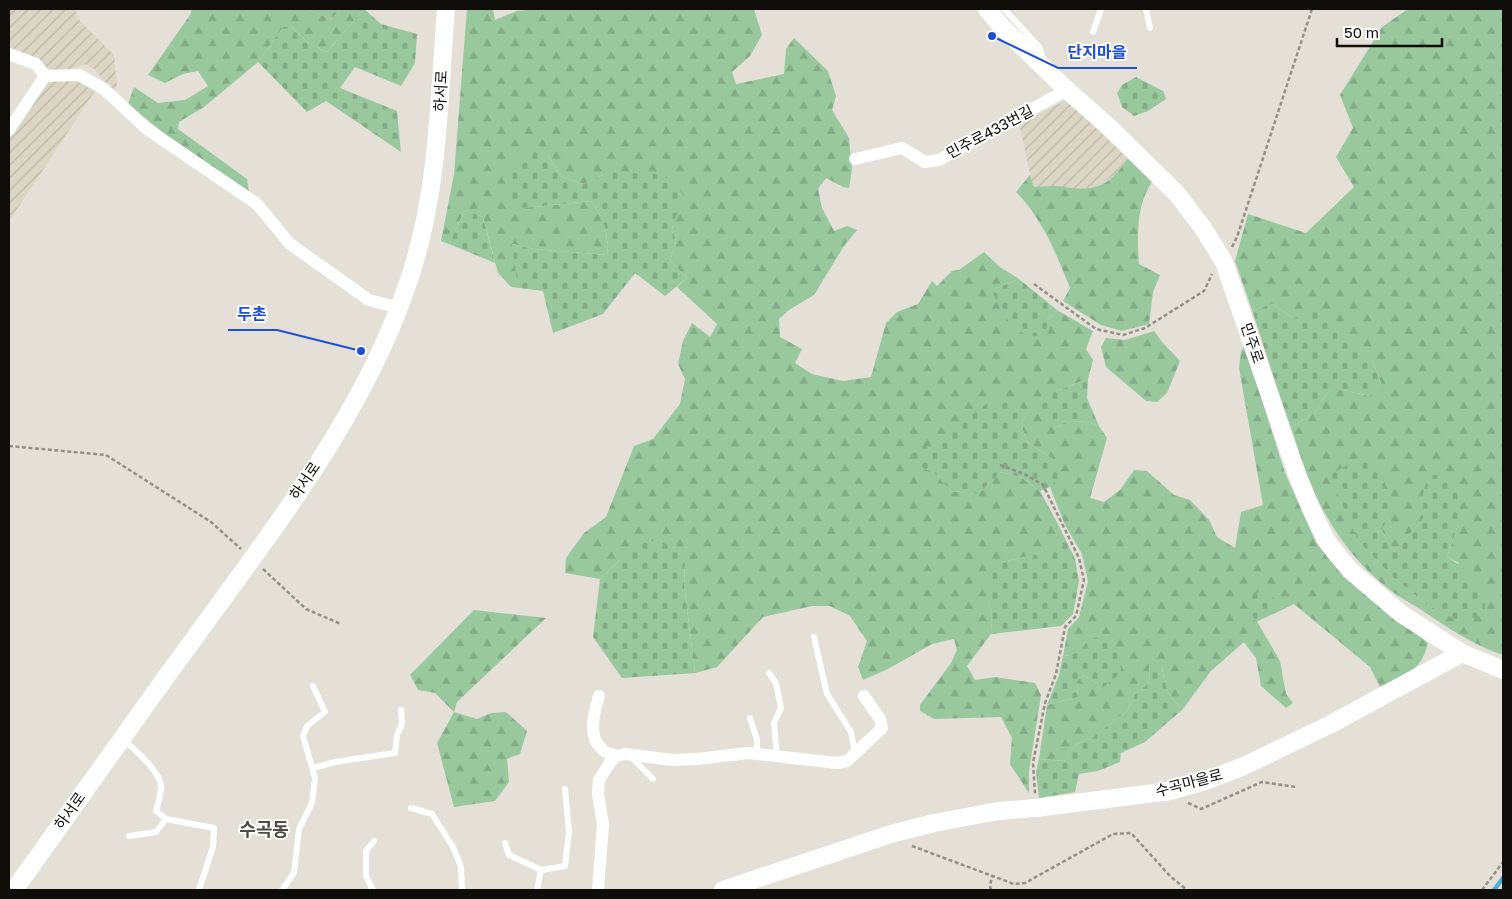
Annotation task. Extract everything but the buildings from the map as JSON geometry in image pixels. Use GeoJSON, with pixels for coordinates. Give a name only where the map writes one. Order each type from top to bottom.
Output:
{"type":"FeatureCollection","features":[{"type":"Feature","properties":{"kind":"street","name":"하서로"},"geometry":{"type":"LineString","coordinates":[[14,890],[313,470],[356,399],[378,356],[400,308],[415,262],[426,212],[439,118],[446,9]]}},
{"type":"Feature","properties":{"kind":"street","name":"민주로"},"geometry":{"type":"LineString","coordinates":[[987,9],[1002,27],[1044,68],[1109,127],[1177,194],[1203,228],[1224,262],[1297,474],[1311,510],[1326,540],[1351,571],[1400,613],[1462,653],[1503,670]]}},
{"type":"Feature","properties":{"kind":"street"},"geometry":{"type":"LineString","coordinates":[[9,54],[36,64],[45,76]]}},
{"type":"Feature","properties":{"kind":"street"},"geometry":{"type":"LineString","coordinates":[[45,76],[79,75],[104,89],[147,130],[257,204],[290,244],[369,300],[400,308]]}},
{"type":"Feature","properties":{"kind":"street"},"geometry":{"type":"LineString","coordinates":[[9,130],[45,76]]}},
{"type":"Feature","properties":{"kind":"street","name":"민주로433번길"},"geometry":{"type":"LineString","coordinates":[[855,159],[902,148],[925,162],[939,160],[1067,90]]}},
{"type":"Feature","properties":{"kind":"street","name":"수곡마을로"},"geometry":{"type":"LineString","coordinates":[[723,890],[891,834],[934,823],[998,811],[1170,791],[1205,781],[1253,762],[1331,724],[1462,653]]}},
{"type":"Feature","properties":{"kind":"street"},"geometry":{"type":"LineString","coordinates":[[598,696],[594,717],[594,735],[602,750],[616,756]]}},
{"type":"Feature","properties":{"kind":"street"},"geometry":{"type":"LineString","coordinates":[[598,890],[603,824],[598,794],[599,780],[616,756],[625,754],[673,760],[696,760],[748,753],[837,763],[847,760],[855,754],[882,728],[880,719],[864,696]]}},
{"type":"Feature","properties":{"kind":"lane"},"geometry":{"type":"LineString","coordinates":[[1004,9],[1040,48],[1044,68]]}},
{"type":"Feature","properties":{"kind":"lane"},"geometry":{"type":"LineString","coordinates":[[1093,32],[1101,9]]}},
{"type":"Feature","properties":{"kind":"lane"},"geometry":{"type":"LineString","coordinates":[[1146,9],[1150,28]]}},
{"type":"Feature","properties":{"kind":"lane"},"geometry":{"type":"LineString","coordinates":[[814,637],[827,694],[851,732],[855,754]]}},
{"type":"Feature","properties":{"kind":"lane"},"geometry":{"type":"LineString","coordinates":[[769,673],[776,683],[781,708],[774,723],[777,756]]}},
{"type":"Feature","properties":{"kind":"lane"},"geometry":{"type":"LineString","coordinates":[[282,890],[294,873],[299,829],[312,803],[315,778],[304,736],[306,726],[325,712],[313,686]]}},
{"type":"Feature","properties":{"kind":"lane"},"geometry":{"type":"LineString","coordinates":[[313,768],[335,762],[395,753],[396,735],[402,724],[401,710]]}},
{"type":"Feature","properties":{"kind":"lane"},"geometry":{"type":"LineString","coordinates":[[750,718],[757,740],[757,754]]}},
{"type":"Feature","properties":{"kind":"lane"},"geometry":{"type":"LineString","coordinates":[[121,738],[139,754],[158,776],[161,787],[156,811],[166,819],[214,828],[213,847],[199,890]]}},
{"type":"Feature","properties":{"kind":"lane"},"geometry":{"type":"LineString","coordinates":[[634,755],[634,760],[653,779]]}},
{"type":"Feature","properties":{"kind":"lane"},"geometry":{"type":"LineString","coordinates":[[505,843],[509,855],[541,870],[565,866],[569,832],[565,789]]}},
{"type":"Feature","properties":{"kind":"lane"},"geometry":{"type":"LineString","coordinates":[[411,808],[432,814],[453,847],[461,868],[462,890]]}},
{"type":"Feature","properties":{"kind":"lane"},"geometry":{"type":"LineString","coordinates":[[129,836],[156,832],[166,819]]}},
{"type":"Feature","properties":{"kind":"lane"},"geometry":{"type":"LineString","coordinates":[[373,890],[366,876],[366,852],[374,841]]}},
{"type":"Feature","properties":{"kind":"lane"},"geometry":{"type":"LineString","coordinates":[[537,890],[541,870]]}},
{"type":"Feature","properties":{"kind":"path"},"geometry":{"type":"LineString","coordinates":[[1034,284],[1096,329],[1123,335],[1145,328],[1204,292],[1214,269],[1224,262],[1237,237],[1312,9]]}},
{"type":"Feature","properties":{"kind":"path"},"geometry":{"type":"LineString","coordinates":[[9,446],[106,455],[211,522],[306,609],[341,624]]}},
{"type":"Feature","properties":{"kind":"path"},"geometry":{"type":"LineString","coordinates":[[1000,465],[1024,474],[1043,485],[1079,558],[1084,580],[1076,616],[1065,627],[1056,674],[1045,703],[1033,763],[1036,808]]}},
{"type":"Feature","properties":{"kind":"path"},"geometry":{"type":"LineString","coordinates":[[1170,791],[1180,799],[1201,809],[1262,782],[1296,788]]}},
{"type":"Feature","properties":{"kind":"path"},"geometry":{"type":"LineString","coordinates":[[891,834],[901,841],[1014,884],[1025,883],[1113,834],[1131,833],[1170,876],[1187,890]]}},
{"type":"Feature","properties":{"kind":"path"},"geometry":{"type":"LineString","coordinates":[[1482,890],[1503,862]]}},
{"type":"Feature","properties":{"kind":"path"},"geometry":{"type":"LineString","coordinates":[[991,890],[992,876]]}},
{"type":"Feature","properties":{"kind":"shaded area"},"geometry":{"type":"Polygon","coordinates":[[[9,9],[75,9],[78,19],[114,55],[117,85],[114,92],[94,69],[85,64],[63,72],[52,70],[9,49],[9,9]]]}},
{"type":"Feature","properties":{"kind":"shaded area"},"geometry":{"type":"Polygon","coordinates":[[[46,80],[78,80],[95,91],[9,221],[9,136],[46,80]]]}},
{"type":"Feature","properties":{"kind":"shaded area"},"geometry":{"type":"Polygon","coordinates":[[[1066,100],[1128,158],[1117,174],[1097,187],[1074,189],[1065,187],[1033,187],[1019,124],[1066,100]]]}},
{"type":"Feature","properties":{"kind":"green space"},"geometry":{"type":"Polygon","coordinates":[[[192,9],[307,9],[331,19],[341,9],[363,10],[327,52],[308,43],[292,27],[283,27],[258,62],[204,107],[179,122],[178,129],[247,179],[249,192],[166,135],[128,104],[134,87],[158,103],[185,100],[208,86],[198,71],[183,74],[165,83],[148,75],[190,15],[192,9]]]}},
{"type":"Feature","properties":{"kind":"green space"},"geometry":{"type":"Polygon","coordinates":[[[307,9],[341,9],[331,19],[307,9]]]}},
{"type":"Feature","properties":{"kind":"green space"},"geometry":{"type":"Polygon","coordinates":[[[361,9],[364,9],[381,24],[417,34],[415,63],[401,86],[355,67],[340,88],[397,111],[401,152],[326,101],[307,112],[258,62],[283,27],[292,27],[308,43],[327,52],[363,10],[361,9]]]}},
{"type":"Feature","properties":{"kind":"green space"},"geometry":{"type":"Polygon","coordinates":[[[467,9],[493,9],[495,20],[517,11],[536,9],[754,9],[762,35],[750,56],[732,72],[736,84],[784,74],[786,49],[794,38],[828,71],[836,96],[832,110],[849,138],[852,169],[849,188],[826,178],[818,189],[822,208],[834,231],[847,226],[857,230],[844,246],[814,295],[789,310],[779,319],[780,337],[802,349],[795,363],[812,374],[843,381],[871,377],[886,323],[897,312],[918,304],[932,281],[937,286],[952,271],[959,270],[984,252],[1000,267],[1019,279],[992,290],[1047,320],[1057,310],[1093,331],[1086,349],[1093,360],[1088,379],[1055,391],[1054,428],[1081,421],[1099,426],[1107,438],[1090,498],[1104,502],[1120,490],[1134,470],[1147,471],[1174,495],[1190,500],[1209,520],[1217,537],[1235,548],[1241,512],[1263,505],[1239,368],[1241,351],[1245,346],[1285,473],[1316,542],[1343,576],[1428,643],[1421,660],[1411,671],[1380,687],[1370,667],[1294,604],[1284,609],[1266,590],[1247,604],[1280,661],[1286,694],[1293,703],[1286,708],[1261,686],[1256,658],[1244,642],[1211,671],[1183,709],[1167,690],[1162,665],[1149,666],[1150,682],[1136,693],[1127,711],[1093,737],[1077,744],[1064,761],[1039,759],[1047,705],[1078,697],[1077,681],[1083,675],[1094,681],[1101,689],[1081,651],[1073,655],[1063,656],[1068,629],[1079,617],[1088,581],[1082,554],[1065,525],[1050,487],[1059,475],[1051,458],[1027,442],[1021,424],[1028,412],[936,454],[926,446],[921,468],[933,471],[951,491],[978,494],[1001,472],[1022,478],[1040,491],[1059,526],[1057,543],[1038,554],[1002,562],[988,602],[992,614],[991,634],[967,666],[975,680],[995,677],[1035,683],[1041,695],[1029,771],[1029,793],[1010,764],[1012,738],[1001,717],[934,719],[920,711],[920,705],[951,663],[957,650],[954,639],[932,644],[888,669],[863,680],[858,667],[867,641],[850,616],[830,606],[812,606],[763,617],[717,667],[695,673],[684,584],[685,563],[620,560],[600,579],[565,573],[566,558],[584,533],[606,517],[634,446],[653,439],[680,404],[685,379],[678,364],[683,341],[692,323],[710,337],[717,324],[677,287],[687,278],[670,261],[676,242],[672,225],[609,172],[584,184],[561,177],[548,155],[523,208],[591,201],[600,214],[605,226],[607,255],[534,249],[513,244],[518,279],[511,287],[498,273],[483,217],[465,210],[449,244],[441,241],[454,174],[467,9]]]}},
{"type":"Feature","properties":{"kind":"green space"},"geometry":{"type":"Polygon","coordinates":[[[1408,9],[1503,9],[1503,655],[1462,636],[1389,589],[1362,565],[1335,530],[1305,471],[1290,428],[1314,413],[1330,390],[1343,390],[1369,396],[1381,383],[1373,362],[1294,319],[1273,304],[1252,310],[1235,261],[1248,214],[1306,233],[1354,187],[1336,157],[1353,128],[1340,95],[1382,27],[1408,9]],[[1423,493],[1423,519],[1394,552],[1381,529],[1359,542],[1394,578],[1429,606],[1459,563],[1447,557],[1458,525],[1423,493]]]}},
{"type":"Feature","properties":{"kind":"green space"},"geometry":{"type":"Polygon","coordinates":[[[1136,77],[1163,91],[1166,99],[1148,111],[1134,116],[1122,107],[1117,93],[1122,85],[1136,77]]]}},
{"type":"Feature","properties":{"kind":"green space"},"geometry":{"type":"Polygon","coordinates":[[[532,145],[548,155],[561,177],[584,184],[609,172],[659,174],[676,183],[685,198],[672,225],[676,242],[670,261],[687,278],[665,296],[635,273],[603,314],[553,333],[543,291],[511,287],[517,279],[512,244],[534,249],[607,255],[607,240],[605,226],[591,201],[523,208],[510,204],[508,186],[510,171],[518,158],[532,145]]]}},
{"type":"Feature","properties":{"kind":"green space"},"geometry":{"type":"Polygon","coordinates":[[[1128,158],[1153,180],[1143,200],[1139,220],[1139,264],[1160,275],[1153,292],[1149,324],[1122,331],[1101,325],[1063,301],[1070,288],[1059,262],[1041,225],[1016,192],[1030,175],[1034,187],[1086,188],[1102,185],[1115,175],[1128,158]]]}},
{"type":"Feature","properties":{"kind":"green space"},"geometry":{"type":"Polygon","coordinates":[[[465,210],[483,217],[495,263],[449,244],[465,210]]]}},
{"type":"Feature","properties":{"kind":"green space"},"geometry":{"type":"Polygon","coordinates":[[[1019,279],[1057,310],[1047,320],[1046,335],[1032,336],[1016,329],[1006,318],[998,304],[992,290],[1019,279]]]}},
{"type":"Feature","properties":{"kind":"green space"},"geometry":{"type":"Polygon","coordinates":[[[1273,304],[1294,319],[1312,309],[1334,319],[1373,362],[1381,383],[1370,396],[1343,390],[1330,390],[1314,413],[1290,428],[1252,310],[1273,304]]]}},
{"type":"Feature","properties":{"kind":"green space"},"geometry":{"type":"Polygon","coordinates":[[[1154,331],[1180,361],[1167,393],[1157,402],[1146,401],[1106,367],[1101,347],[1106,338],[1125,340],[1154,331]]]}},
{"type":"Feature","properties":{"kind":"green space"},"geometry":{"type":"Polygon","coordinates":[[[1088,379],[1087,398],[1099,426],[1076,421],[1054,428],[1040,416],[1036,408],[1055,391],[1088,379]]]}},
{"type":"Feature","properties":{"kind":"green space"},"geometry":{"type":"Polygon","coordinates":[[[990,401],[1008,401],[1028,412],[1021,424],[1027,442],[1051,458],[1060,475],[1050,487],[1040,491],[1022,478],[1001,472],[978,494],[951,491],[933,471],[921,468],[912,458],[915,444],[926,446],[936,453],[945,435],[990,401]]]}},
{"type":"Feature","properties":{"kind":"green space"},"geometry":{"type":"Polygon","coordinates":[[[1374,461],[1397,508],[1381,529],[1394,552],[1423,519],[1423,493],[1428,476],[1448,473],[1461,498],[1458,525],[1447,557],[1464,569],[1478,585],[1484,598],[1485,614],[1461,622],[1429,606],[1394,578],[1359,542],[1329,475],[1351,463],[1374,461]]]}},
{"type":"Feature","properties":{"kind":"green space"},"geometry":{"type":"Polygon","coordinates":[[[1059,526],[1075,559],[1079,581],[1073,614],[1061,626],[991,634],[992,614],[988,602],[992,574],[1002,562],[1038,554],[1056,543],[1059,526]]]}},
{"type":"Feature","properties":{"kind":"green space"},"geometry":{"type":"Polygon","coordinates":[[[657,540],[672,547],[685,562],[684,584],[695,673],[622,678],[593,637],[600,579],[620,560],[644,543],[657,540]]]}},
{"type":"Feature","properties":{"kind":"green space"},"geometry":{"type":"Polygon","coordinates":[[[1267,590],[1284,609],[1256,622],[1247,604],[1252,594],[1267,590]]]}},
{"type":"Feature","properties":{"kind":"green space"},"geometry":{"type":"Polygon","coordinates":[[[474,610],[546,618],[457,702],[454,712],[435,693],[418,690],[410,675],[474,610]]]}},
{"type":"Feature","properties":{"kind":"green space"},"geometry":{"type":"Polygon","coordinates":[[[1107,637],[1120,658],[1121,673],[1101,689],[1094,681],[1083,675],[1077,681],[1078,697],[1047,705],[1059,675],[1063,656],[1079,651],[1089,638],[1107,637]]]}},
{"type":"Feature","properties":{"kind":"green space"},"geometry":{"type":"Polygon","coordinates":[[[1156,658],[1162,665],[1165,684],[1170,695],[1183,709],[1145,742],[1121,753],[1120,762],[1098,771],[1079,774],[1075,792],[1039,798],[1036,771],[1039,759],[1064,761],[1077,744],[1093,737],[1127,711],[1136,693],[1150,682],[1149,666],[1156,658]]]}},
{"type":"Feature","properties":{"kind":"green space"},"geometry":{"type":"Polygon","coordinates":[[[454,712],[477,719],[491,713],[506,712],[527,731],[520,754],[507,759],[509,782],[495,801],[454,807],[437,743],[454,712]]]}},
{"type":"Feature","properties":{"kind":"waterway"},"geometry":{"type":"LineString","coordinates":[[1494,890],[1503,878]]}},
{"type":"Feature","properties":{"kind":"place","name":"단지마을"},"geometry":{"type":"Point","coordinates":[992,36]}},
{"type":"Feature","properties":{"kind":"place","name":"두촌"},"geometry":{"type":"Point","coordinates":[361,351]}},
{"type":"Feature","properties":{"kind":"district","name":"수곡동"},"geometry":{"type":"Point","coordinates":[264,830]}}]}
